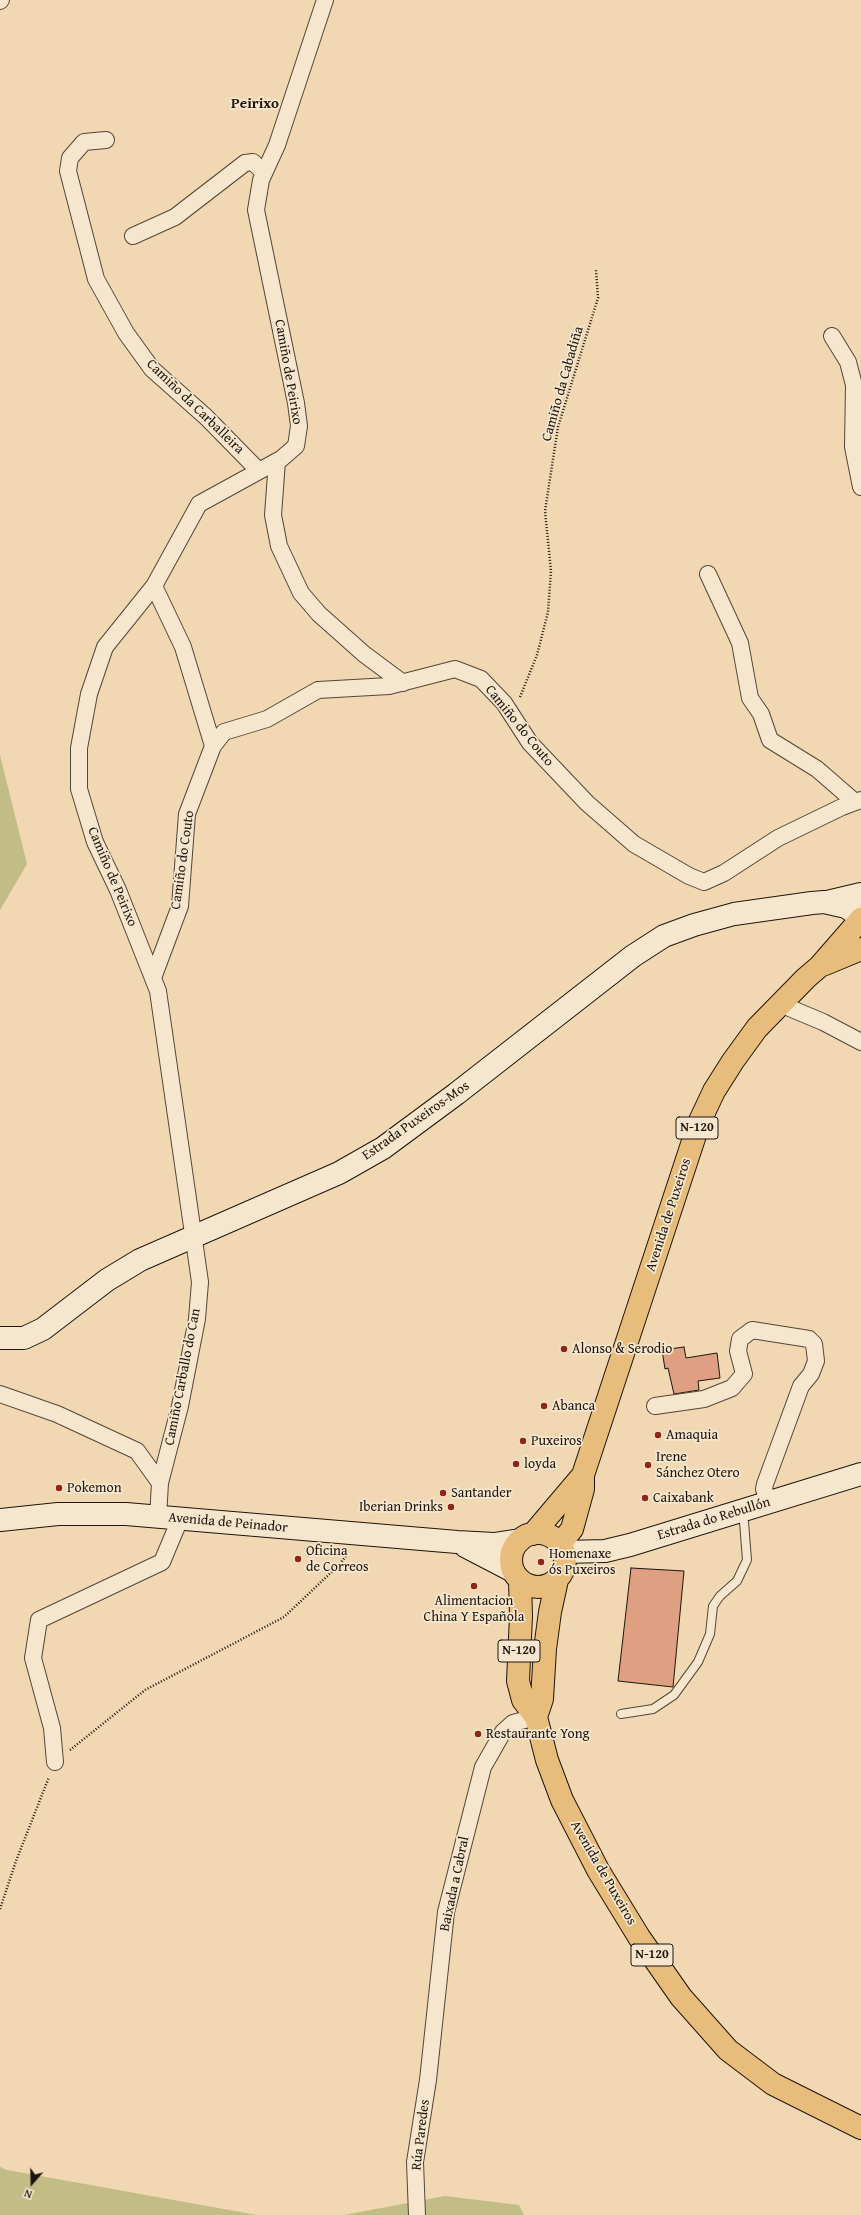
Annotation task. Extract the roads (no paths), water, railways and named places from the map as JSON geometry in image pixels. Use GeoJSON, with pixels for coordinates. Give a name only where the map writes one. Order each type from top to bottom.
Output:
{"type":"FeatureCollection","features":[{"type":"Feature","properties":{"kind":"highway"},"geometry":{"type":"LineString","coordinates":[[853,944],[861,918]]}},
{"type":"Feature","properties":{"kind":"highway","name":"Avenida de Puxeiros"},"geometry":{"type":"LineString","coordinates":[[562,1548],[572,1529],[583,1489],[583,1475],[699,1123],[714,1091],[733,1060],[757,1028],[820,966],[853,944]]}},
{"type":"Feature","properties":{"kind":"highway","name":"Avenida de Puxeiros"},"geometry":{"type":"LineString","coordinates":[[527,1537],[583,1475]]}},
{"type":"Feature","properties":{"kind":"highway"},"geometry":{"type":"LineString","coordinates":[[527,1537],[550,1536],[562,1548]]}},
{"type":"Feature","properties":{"kind":"highway","name":"N-120"},"geometry":{"type":"LineString","coordinates":[[516,1576],[511,1559],[512,1552],[527,1537]]}},
{"type":"Feature","properties":{"kind":"highway","name":"N-120"},"geometry":{"type":"LineString","coordinates":[[536,1717],[542,1699],[545,1649],[550,1612],[557,1580],[565,1567],[562,1548]]}},
{"type":"Feature","properties":{"kind":"highway"},"geometry":{"type":"LineString","coordinates":[[516,1576],[534,1588],[550,1585],[557,1580]]}},
{"type":"Feature","properties":{"kind":"highway","name":"Avenida de Puxeiros"},"geometry":{"type":"LineString","coordinates":[[516,1576],[521,1616],[518,1681],[523,1700],[536,1717],[547,1760],[562,1800],[598,1870],[639,1937],[681,1997],[728,2050],[773,2084],[819,2108],[858,2124]]}},
{"type":"Feature","properties":{"kind":"street","name":"Camiño de Peirixo"},"geometry":{"type":"LineString","coordinates":[[192,1237],[158,991],[118,890],[95,842],[79,789],[79,748],[88,694],[105,647],[154,586],[199,504],[277,461],[296,446],[300,426],[256,210],[264,173],[277,145],[325,0]]}},
{"type":"Feature","properties":{"kind":"street","name":"Camiño da Carballeira"},"geometry":{"type":"LineString","coordinates":[[106,140],[84,142],[70,158],[68,171],[96,279],[126,333],[152,369],[206,417],[259,471]]}},
{"type":"Feature","properties":{"kind":"street"},"geometry":{"type":"LineString","coordinates":[[133,236],[175,217],[246,163],[253,162],[264,173]]}},
{"type":"Feature","properties":{"kind":"street"},"geometry":{"type":"LineString","coordinates":[[832,336],[848,362],[854,385],[853,447],[861,487]]}},
{"type":"Feature","properties":{"kind":"street"},"geometry":{"type":"LineString","coordinates":[[277,461],[272,515],[279,546],[301,593],[323,618],[364,654],[403,683]]}},
{"type":"Feature","properties":{"kind":"street"},"geometry":{"type":"LineString","coordinates":[[708,574],[740,643],[750,698],[761,714],[770,740],[817,769],[858,801]]}},
{"type":"Feature","properties":{"kind":"street"},"geometry":{"type":"LineString","coordinates":[[154,586],[183,647],[213,746]]}},
{"type":"Feature","properties":{"kind":"street","name":"Camiño do Couto"},"geometry":{"type":"LineString","coordinates":[[153,978],[180,906],[187,814],[213,746],[224,732],[267,719],[318,690],[388,686],[455,669],[480,679],[509,710],[530,743],[591,807],[634,844],[689,876],[704,882],[724,872],[778,838],[858,801]]}},
{"type":"Feature","properties":{"kind":"street","name":"Estrada Puxeiros-Mos"},"geometry":{"type":"LineString","coordinates":[[0,1338],[24,1338],[43,1329],[107,1280],[140,1260],[339,1173],[383,1148],[456,1094],[633,956],[664,936],[694,925],[734,914],[781,906],[828,903],[861,894]]}},
{"type":"Feature","properties":{"kind":"street"},"geometry":{"type":"LineString","coordinates":[[828,903],[846,907],[861,918]]}},
{"type":"Feature","properties":{"kind":"street"},"geometry":{"type":"LineString","coordinates":[[828,903],[842,916],[853,944]]}},
{"type":"Feature","properties":{"kind":"street"},"geometry":{"type":"LineString","coordinates":[[780,1004],[823,1022],[861,1042]]}},
{"type":"Feature","properties":{"kind":"street","name":"Camiño Carballo do Can"},"geometry":{"type":"LineString","coordinates":[[158,1517],[160,1483],[180,1406],[197,1319],[200,1282],[192,1237]]}},
{"type":"Feature","properties":{"kind":"street"},"geometry":{"type":"LineString","coordinates":[[655,1406],[704,1399],[732,1388],[744,1374],[738,1351],[740,1339],[752,1330],[809,1339],[814,1344],[816,1360],[811,1374],[801,1386],[765,1484],[764,1489],[768,1502]]}},
{"type":"Feature","properties":{"kind":"street"},"geometry":{"type":"LineString","coordinates":[[0,1394],[57,1414],[137,1451],[160,1483]]}},
{"type":"Feature","properties":{"kind":"street","name":"Estrada do Rebullón"},"geometry":{"type":"LineString","coordinates":[[562,1548],[605,1551],[861,1474]]}},
{"type":"Feature","properties":{"kind":"street","name":"Avenida de Peinador"},"geometry":{"type":"LineString","coordinates":[[0,1520],[58,1514],[126,1514],[457,1542],[494,1544],[527,1537]]}},
{"type":"Feature","properties":{"kind":"street"},"geometry":{"type":"LineString","coordinates":[[55,1762],[52,1728],[33,1658],[39,1620],[162,1562],[180,1519]]}},
{"type":"Feature","properties":{"kind":"street","name":"Avenida de Peinador"},"geometry":{"type":"LineString","coordinates":[[457,1542],[516,1576]]}},
{"type":"Feature","properties":{"kind":"street","name":"Baixada a Cabral"},"geometry":{"type":"LineString","coordinates":[[428,2080],[446,1912],[483,1767],[503,1732],[513,1723],[536,1717]]}},
{"type":"Feature","properties":{"kind":"street","name":"Rúa Paredes"},"geometry":{"type":"LineString","coordinates":[[417,2215],[415,2162],[428,2080]]}},
{"type":"Feature","properties":{"kind":"lane"},"geometry":{"type":"LineString","coordinates":[[620,1714],[653,1709],[674,1695],[698,1662],[710,1634],[713,1606],[720,1596],[737,1581],[747,1560],[744,1522],[740,1511]]}},
{"type":"Feature","properties":{"kind":"place","name":"Alonso & Serodio"},"geometry":{"type":"Point","coordinates":[564,1349]}},
{"type":"Feature","properties":{"kind":"place","name":"Abanca"},"geometry":{"type":"Point","coordinates":[544,1406]}},
{"type":"Feature","properties":{"kind":"place","name":"Amaquia"},"geometry":{"type":"Point","coordinates":[658,1435]}},
{"type":"Feature","properties":{"kind":"place","name":"Puxeiros"},"geometry":{"type":"Point","coordinates":[523,1441]}},
{"type":"Feature","properties":{"kind":"place","name":"loyda"},"geometry":{"type":"Point","coordinates":[516,1464]}},
{"type":"Feature","properties":{"kind":"place","name":"Irene Sánchez Otero"},"geometry":{"type":"Point","coordinates":[648,1465]}},
{"type":"Feature","properties":{"kind":"place","name":"Pokemon"},"geometry":{"type":"Point","coordinates":[59,1488]}},
{"type":"Feature","properties":{"kind":"place","name":"Santander"},"geometry":{"type":"Point","coordinates":[443,1493]}},
{"type":"Feature","properties":{"kind":"place","name":"Caixabank"},"geometry":{"type":"Point","coordinates":[645,1498]}},
{"type":"Feature","properties":{"kind":"place","name":"Iberian Drinks"},"geometry":{"type":"Point","coordinates":[451,1507]}},
{"type":"Feature","properties":{"kind":"place","name":"Oficina de Correos"},"geometry":{"type":"Point","coordinates":[298,1559]}},
{"type":"Feature","properties":{"kind":"place","name":"Homenaxe ós Puxeiros"},"geometry":{"type":"Point","coordinates":[541,1562]}},
{"type":"Feature","properties":{"kind":"place","name":"Alimentacion China Y Española"},"geometry":{"type":"Point","coordinates":[474,1586]}},
{"type":"Feature","properties":{"kind":"place","name":"Restaurante Yong"},"geometry":{"type":"Point","coordinates":[478,1734]}},
{"type":"Feature","properties":{"kind":"district","name":"Peirixo"},"geometry":{"type":"Point","coordinates":[255,104]}}]}
